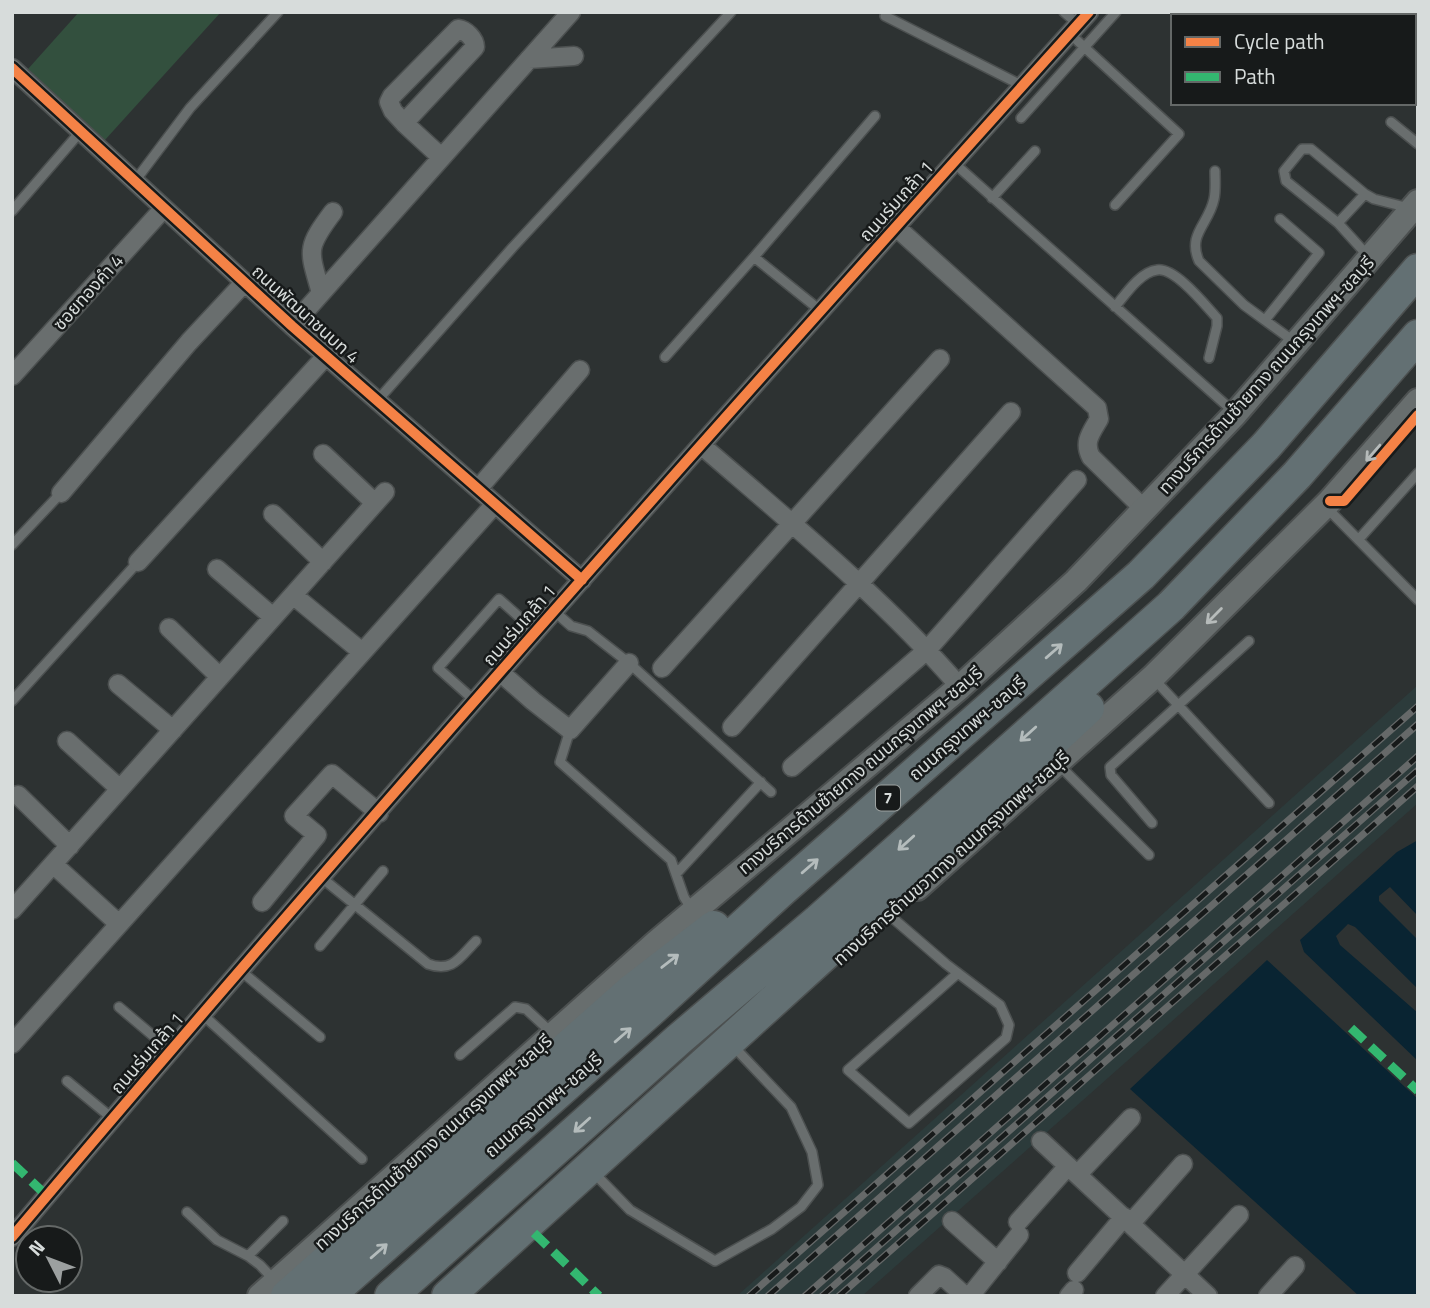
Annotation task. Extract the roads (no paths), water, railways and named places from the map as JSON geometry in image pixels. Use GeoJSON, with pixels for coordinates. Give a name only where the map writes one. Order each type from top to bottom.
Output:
{"type":"FeatureCollection","features":[{"type":"Feature","properties":{"kind":"highway","name":"ถนนกรุงเทพฯ-ชลบุรี"},"geometry":{"type":"LineString","coordinates":[[291,1290],[631,991],[732,913],[782,890],[1141,575],[1266,446],[1418,270]]}},
{"type":"Feature","properties":{"kind":"highway"},"geometry":{"type":"LineString","coordinates":[[390,1296],[678,1040],[819,920],[1171,606],[1297,475],[1418,336]]}},
{"type":"Feature","properties":{"kind":"highway"},"geometry":{"type":"LineString","coordinates":[[448,1296],[824,955],[1137,663],[1304,498],[1418,368]]}},
{"type":"Feature","properties":{"kind":"highway"},"geometry":{"type":"LineString","coordinates":[[424,1296],[682,1067],[784,970],[819,920]]}},
{"type":"Feature","properties":{"kind":"main road","name":"ทางบริการด้านซ้ายทาง ถนนกรุงเทพฯ-ชลบุรี"},"geometry":{"type":"LineString","coordinates":[[291,1290],[553,1034],[960,687],[1076,581],[1235,414],[1415,205]]}},
{"type":"Feature","properties":{"kind":"main road","name":"ทางบริการด้านขวาทาง ถนนกรุงเทพฯ-ชลบุรี"},"geometry":{"type":"LineString","coordinates":[[464,1296],[1153,677],[1331,501],[1418,401]]}},
{"type":"Feature","properties":{"kind":"street"},"geometry":{"type":"LineString","coordinates":[[292,326],[571,12]]}},
{"type":"Feature","properties":{"kind":"street","name":"ถนนร่มเกล้า 1"},"geometry":{"type":"LineString","coordinates":[[12,1237],[536,632],[1079,23]]}},
{"type":"Feature","properties":{"kind":"street"},"geometry":{"type":"LineString","coordinates":[[404,123],[475,47],[474,40],[462,30],[453,33],[391,96],[390,106],[404,123],[441,156]]}},
{"type":"Feature","properties":{"kind":"street"},"geometry":{"type":"LineString","coordinates":[[529,59],[573,56]]}},
{"type":"Feature","properties":{"kind":"street","name":"ถนนพัฒนาชนบท 4"},"geometry":{"type":"LineString","coordinates":[[12,68],[244,283],[582,580]]}},
{"type":"Feature","properties":{"kind":"street","name":"ซอยทองคำ 4"},"geometry":{"type":"LineString","coordinates":[[12,376],[164,208]]}},
{"type":"Feature","properties":{"kind":"street"},"geometry":{"type":"LineString","coordinates":[[321,293],[310,254],[314,237],[333,212]]}},
{"type":"Feature","properties":{"kind":"street"},"geometry":{"type":"LineString","coordinates":[[896,227],[1097,408],[1099,419],[1087,439],[1086,449],[1145,510]]}},
{"type":"Feature","properties":{"kind":"street"},"geometry":{"type":"LineString","coordinates":[[61,493],[189,342],[244,283]]}},
{"type":"Feature","properties":{"kind":"street"},"geometry":{"type":"LineString","coordinates":[[138,562],[326,356]]}},
{"type":"Feature","properties":{"kind":"street"},"geometry":{"type":"LineString","coordinates":[[662,668],[940,359]]}},
{"type":"Feature","properties":{"kind":"street"},"geometry":{"type":"LineString","coordinates":[[478,489],[580,370]]}},
{"type":"Feature","properties":{"kind":"street"},"geometry":{"type":"LineString","coordinates":[[732,727],[1011,412]]}},
{"type":"Feature","properties":{"kind":"street"},"geometry":{"type":"LineString","coordinates":[[701,445],[859,584],[927,650],[960,687]]}},
{"type":"Feature","properties":{"kind":"street"},"geometry":{"type":"LineString","coordinates":[[15,902],[70,846],[380,498],[323,454]]}},
{"type":"Feature","properties":{"kind":"street"},"geometry":{"type":"LineString","coordinates":[[792,767],[927,650],[1077,481]]}},
{"type":"Feature","properties":{"kind":"street"},"geometry":{"type":"LineString","coordinates":[[12,1044],[495,504]]}},
{"type":"Feature","properties":{"kind":"street"},"geometry":{"type":"LineString","coordinates":[[273,514],[323,562]]}},
{"type":"Feature","properties":{"kind":"street"},"geometry":{"type":"LineString","coordinates":[[217,569],[273,617]]}},
{"type":"Feature","properties":{"kind":"street"},"geometry":{"type":"LineString","coordinates":[[293,595],[362,652]]}},
{"type":"Feature","properties":{"kind":"street"},"geometry":{"type":"LineString","coordinates":[[169,628],[220,677]]}},
{"type":"Feature","properties":{"kind":"street"},"geometry":{"type":"LineString","coordinates":[[501,673],[570,730],[629,663]]}},
{"type":"Feature","properties":{"kind":"street"},"geometry":{"type":"LineString","coordinates":[[118,684],[173,730]]}},
{"type":"Feature","properties":{"kind":"street"},"geometry":{"type":"LineString","coordinates":[[67,741],[120,789]]}},
{"type":"Feature","properties":{"kind":"street"},"geometry":{"type":"LineString","coordinates":[[262,902],[317,835],[295,816],[332,774],[379,813]]}},
{"type":"Feature","properties":{"kind":"street"},"geometry":{"type":"LineString","coordinates":[[18,795],[70,846]]}},
{"type":"Feature","properties":{"kind":"street"},"geometry":{"type":"LineString","coordinates":[[53,864],[119,924]]}},
{"type":"Feature","properties":{"kind":"street"},"geometry":{"type":"LineString","coordinates":[[970,1296],[998,1262],[1018,1229],[1073,1170],[1130,1118]]}},
{"type":"Feature","properties":{"kind":"street"},"geometry":{"type":"LineString","coordinates":[[1041,1141],[1208,1296]]}},
{"type":"Feature","properties":{"kind":"street"},"geometry":{"type":"LineString","coordinates":[[1073,1286],[1128,1220],[1183,1164]]}},
{"type":"Feature","properties":{"kind":"street"},"geometry":{"type":"LineString","coordinates":[[1166,1296],[1239,1216]]}},
{"type":"Feature","properties":{"kind":"street"},"geometry":{"type":"LineString","coordinates":[[952,1221],[998,1262]]}},
{"type":"Feature","properties":{"kind":"street"},"geometry":{"type":"LineString","coordinates":[[1268,1296],[1295,1266]]}},
{"type":"Feature","properties":{"kind":"street"},"geometry":{"type":"LineString","coordinates":[[918,1296],[939,1275],[964,1296]]}},
{"type":"Feature","properties":{"kind":"lane"},"geometry":{"type":"LineString","coordinates":[[135,181],[190,108],[278,12]]}},
{"type":"Feature","properties":{"kind":"lane"},"geometry":{"type":"LineString","coordinates":[[377,401],[513,247],[731,12]]}},
{"type":"Feature","properties":{"kind":"lane"},"geometry":{"type":"LineString","coordinates":[[1064,12],[1079,23],[1084,47],[1179,134],[1115,205]]}},
{"type":"Feature","properties":{"kind":"lane"},"geometry":{"type":"LineString","coordinates":[[1021,118],[1116,12]]}},
{"type":"Feature","properties":{"kind":"lane"},"geometry":{"type":"LineString","coordinates":[[885,16],[1023,86]]}},
{"type":"Feature","properties":{"kind":"lane"},"geometry":{"type":"LineString","coordinates":[[665,357],[875,116]]}},
{"type":"Feature","properties":{"kind":"lane"},"geometry":{"type":"LineString","coordinates":[[1391,122],[1418,144]]}},
{"type":"Feature","properties":{"kind":"lane"},"geometry":{"type":"LineString","coordinates":[[12,211],[81,131]]}},
{"type":"Feature","properties":{"kind":"lane"},"geometry":{"type":"LineString","coordinates":[[1370,258],[1338,223],[1286,181],[1284,171],[1302,149],[1311,149],[1374,199],[1415,205]]}},
{"type":"Feature","properties":{"kind":"lane"},"geometry":{"type":"LineString","coordinates":[[992,198],[1035,150]]}},
{"type":"Feature","properties":{"kind":"lane"},"geometry":{"type":"LineString","coordinates":[[954,163],[1235,414]]}},
{"type":"Feature","properties":{"kind":"lane"},"geometry":{"type":"LineString","coordinates":[[1215,171],[1214,200],[1195,240],[1195,252],[1199,261],[1211,275],[1297,344]]}},
{"type":"Feature","properties":{"kind":"lane"},"geometry":{"type":"LineString","coordinates":[[1338,223],[1365,194]]}},
{"type":"Feature","properties":{"kind":"lane"},"geometry":{"type":"LineString","coordinates":[[1265,320],[1319,253],[1280,219]]}},
{"type":"Feature","properties":{"kind":"lane"},"geometry":{"type":"LineString","coordinates":[[754,257],[821,311]]}},
{"type":"Feature","properties":{"kind":"lane"},"geometry":{"type":"LineString","coordinates":[[1115,307],[1143,277],[1156,270],[1166,271],[1180,280],[1217,318],[1209,358]]}},
{"type":"Feature","properties":{"kind":"lane"},"geometry":{"type":"LineString","coordinates":[[1359,540],[1418,472]]}},
{"type":"Feature","properties":{"kind":"lane"},"geometry":{"type":"LineString","coordinates":[[12,545],[61,493]]}},
{"type":"Feature","properties":{"kind":"lane"},"geometry":{"type":"LineString","coordinates":[[1324,506],[1418,600]]}},
{"type":"Feature","properties":{"kind":"lane"},"geometry":{"type":"LineString","coordinates":[[12,701],[138,562]]}},
{"type":"Feature","properties":{"kind":"lane"},"geometry":{"type":"LineString","coordinates":[[476,702],[439,668],[499,599],[536,632]]}},
{"type":"Feature","properties":{"kind":"lane"},"geometry":{"type":"LineString","coordinates":[[555,611],[570,626],[588,631],[629,663],[771,792]]}},
{"type":"Feature","properties":{"kind":"lane"},"geometry":{"type":"LineString","coordinates":[[1152,823],[1111,775],[1110,767],[1249,641]]}},
{"type":"Feature","properties":{"kind":"lane"},"geometry":{"type":"LineString","coordinates":[[1153,677],[1269,803]]}},
{"type":"Feature","properties":{"kind":"lane"},"geometry":{"type":"LineString","coordinates":[[570,730],[560,762],[671,860],[693,912]]}},
{"type":"Feature","properties":{"kind":"lane"},"geometry":{"type":"LineString","coordinates":[[1057,764],[1149,855]]}},
{"type":"Feature","properties":{"kind":"lane"},"geometry":{"type":"LineString","coordinates":[[676,874],[761,782]]}},
{"type":"Feature","properties":{"kind":"lane"},"geometry":{"type":"LineString","coordinates":[[320,946],[383,871]]}},
{"type":"Feature","properties":{"kind":"lane"},"geometry":{"type":"LineString","coordinates":[[322,878],[428,964],[440,969],[453,965],[476,941]]}},
{"type":"Feature","properties":{"kind":"lane"},"geometry":{"type":"LineString","coordinates":[[888,914],[1000,1005],[1009,1025],[1006,1038],[909,1124],[848,1070],[958,973]]}},
{"type":"Feature","properties":{"kind":"lane"},"geometry":{"type":"LineString","coordinates":[[241,971],[320,1037]]}},
{"type":"Feature","properties":{"kind":"lane"},"geometry":{"type":"LineString","coordinates":[[119,1007],[172,1051]]}},
{"type":"Feature","properties":{"kind":"lane"},"geometry":{"type":"LineString","coordinates":[[460,1055],[515,1007],[526,1009],[553,1034]]}},
{"type":"Feature","properties":{"kind":"lane"},"geometry":{"type":"LineString","coordinates":[[203,1014],[362,1159]]}},
{"type":"Feature","properties":{"kind":"lane"},"geometry":{"type":"LineString","coordinates":[[597,1176],[630,1210],[715,1261],[772,1229],[802,1207],[818,1185],[812,1152],[791,1107],[737,1050]]}},
{"type":"Feature","properties":{"kind":"lane"},"geometry":{"type":"LineString","coordinates":[[67,1081],[113,1119]]}},
{"type":"Feature","properties":{"kind":"lane"},"geometry":{"type":"LineString","coordinates":[[187,1212],[217,1240],[248,1256],[291,1290]]}},
{"type":"Feature","properties":{"kind":"lane"},"geometry":{"type":"LineString","coordinates":[[248,1256],[283,1221]]}},
{"type":"Feature","properties":{"kind":"water"},"geometry":{"type":"Polygon","coordinates":[[[1418,840],[1418,916],[1390,887],[1379,896],[1379,901],[1418,940],[1418,989],[1355,927],[1348,924],[1336,936],[1340,945],[1418,1013],[1418,1061],[1304,952],[1300,940],[1397,852],[1418,840]]]}},
{"type":"Feature","properties":{"kind":"water"},"geometry":{"type":"Polygon","coordinates":[[[1267,960],[1418,1099],[1418,1296],[1359,1296],[1130,1089],[1267,960]]]}},
{"type":"Feature","properties":{"kind":"railway"},"geometry":{"type":"LineString","coordinates":[[749,1296],[1418,706]]}},
{"type":"Feature","properties":{"kind":"railway"},"geometry":{"type":"LineString","coordinates":[[768,1296],[1418,724]]}},
{"type":"Feature","properties":{"kind":"railway"},"geometry":{"type":"LineString","coordinates":[[805,1296],[1418,756]]}},
{"type":"Feature","properties":{"kind":"railway"},"geometry":{"type":"LineString","coordinates":[[822,1296],[1418,770]]}},
{"type":"Feature","properties":{"kind":"railway"},"geometry":{"type":"LineString","coordinates":[[839,1296],[1418,786]]}}]}
